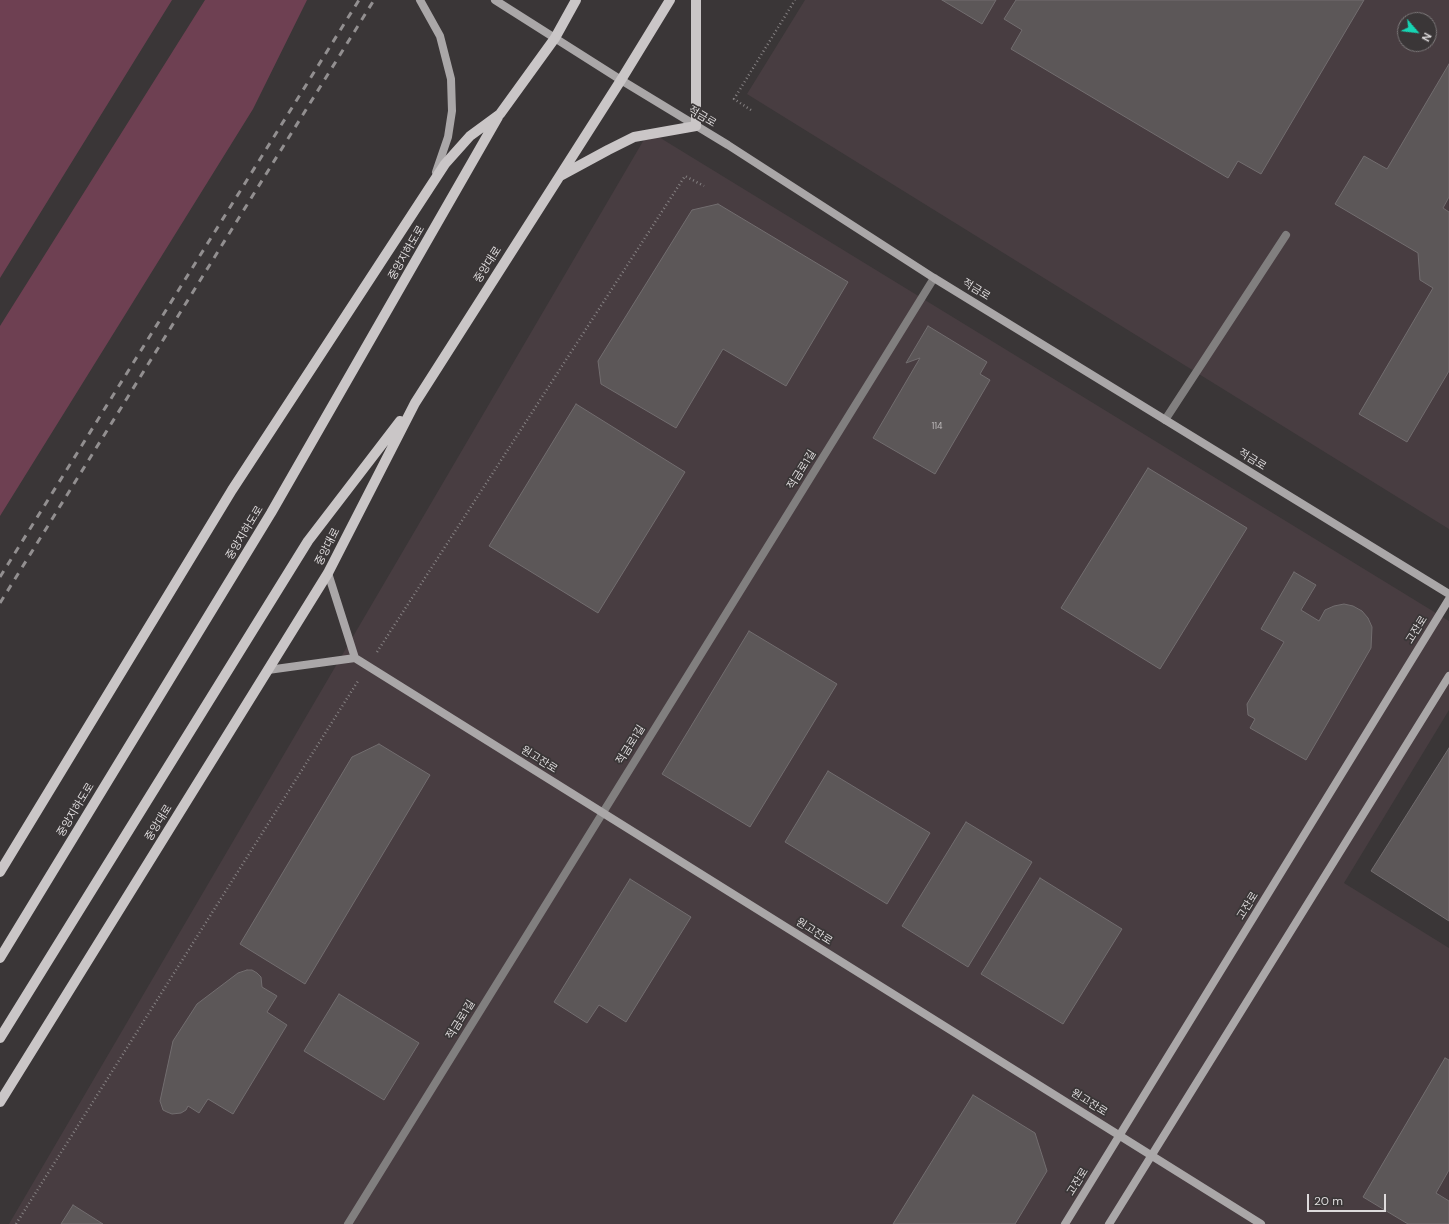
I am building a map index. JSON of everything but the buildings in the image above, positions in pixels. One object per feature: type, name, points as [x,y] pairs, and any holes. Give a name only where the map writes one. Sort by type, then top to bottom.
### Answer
[{"type":"main road","points":[[0,872],[232,490],[434,180],[445,164],[470,136],[500,114],[555,38],[576,0]]},
{"type":"main road","name":"중앙대로","points":[[0,1102],[328,573],[415,402],[621,80],[670,0]]},
{"type":"main road","points":[[559,177],[634,137],[696,126],[696,0]]},
{"type":"main road","name":"중앙지하도로","points":[[0,958],[271,513],[500,114]]},
{"type":"main road","points":[[0,1038],[308,541],[415,402]]},
{"type":"street","points":[[420,0],[440,36],[451,79],[452,110],[448,137],[434,180]]},
{"type":"street","name":"적금로","points":[[495,0],[934,278],[1449,594]]},
{"type":"street","points":[[1165,420],[1286,234]]},
{"type":"street","name":"적금로1길","points":[[348,1224],[934,278]]},
{"type":"street","points":[[268,670],[355,658],[328,573]]},
{"type":"street","name":"고잔로","points":[[1065,1224],[1449,599]]},
{"type":"street","name":"원고잔로","points":[[355,658],[1261,1224]]},
{"type":"street","points":[[1109,1224],[1449,676]]},
{"type":"path","points":[[751,110],[734,99],[795,0]]},
{"type":"path","points":[[16,1224],[368,666],[685,176],[704,186]]},
{"type":"shaded area","points":[[0,0],[172,0],[0,278]]},
{"type":"shaded area","points":[[205,0],[307,0],[253,109],[0,516],[0,326]]},
{"type":"shaded area","points":[[805,0],[1449,0],[1449,529],[747,94]]},
{"type":"shaded area","points":[[649,131],[1449,621],[1449,710],[1344,883],[1449,948],[1449,1224],[9,1224]]},
{"type":"railway","points":[[0,577],[359,0]]},
{"type":"railway","points":[[0,603],[374,0]]}]
